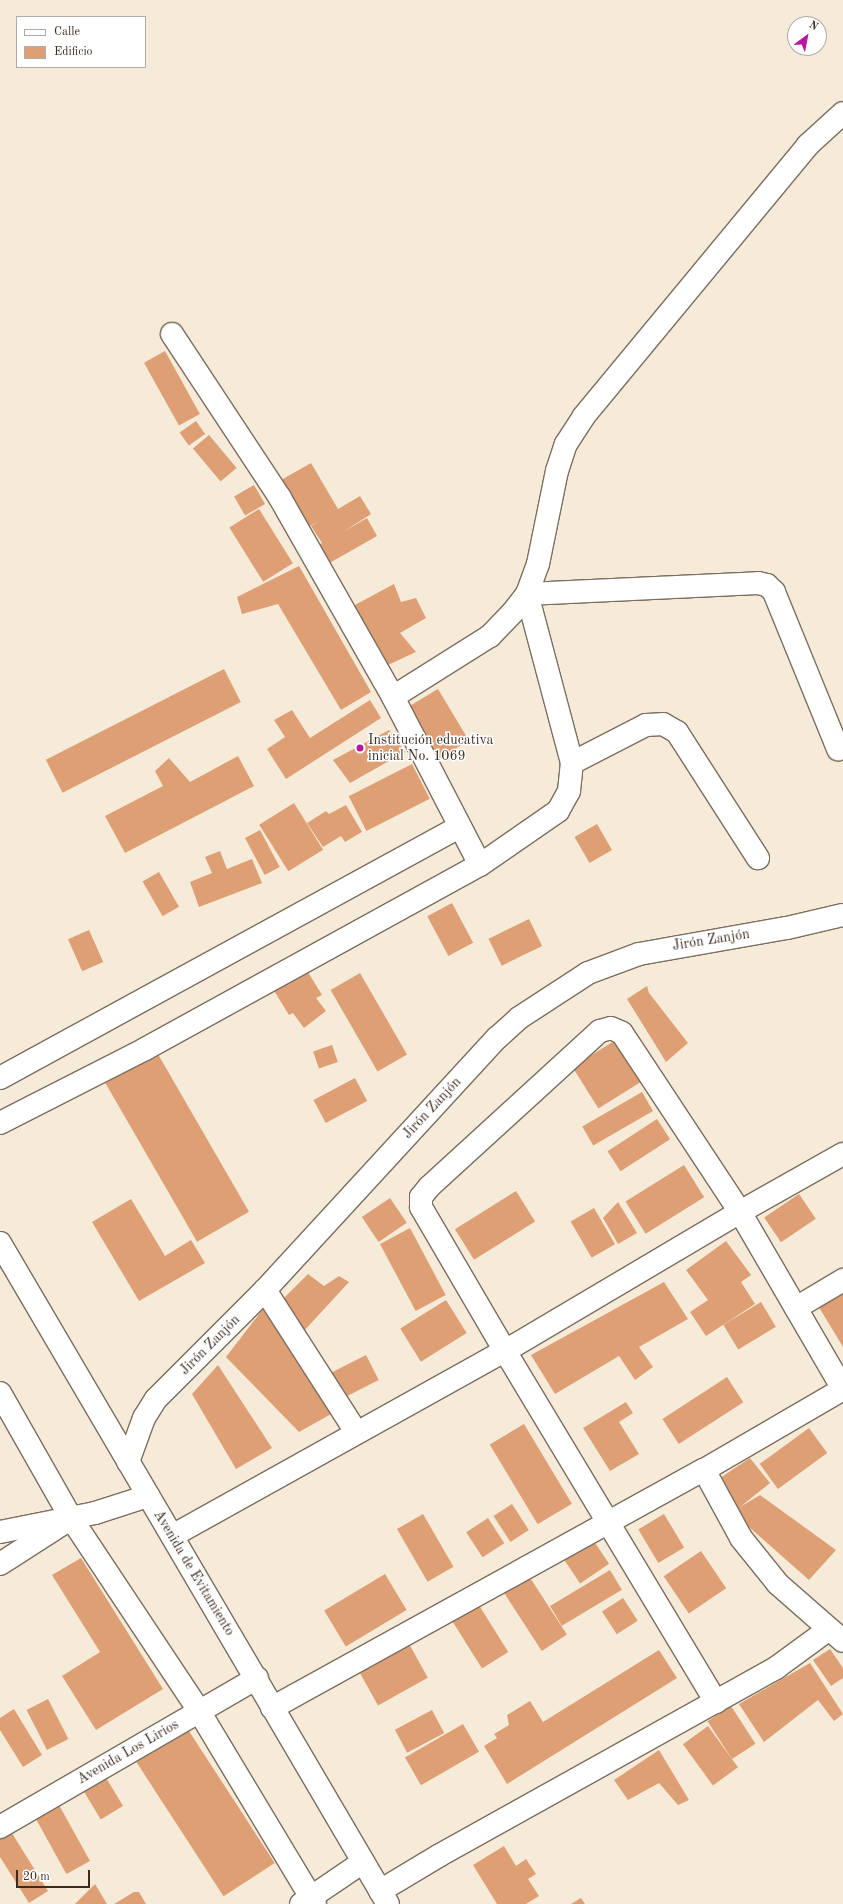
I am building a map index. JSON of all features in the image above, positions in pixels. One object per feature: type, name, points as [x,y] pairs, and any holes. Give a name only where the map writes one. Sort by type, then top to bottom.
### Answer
[{"type":"street","points":[[393,698],[490,636],[527,594],[538,564],[557,471],[566,444],[584,416],[808,145],[843,113]]},
{"type":"street","points":[[172,334],[280,498],[393,698],[480,865]]},
{"type":"street","points":[[527,594],[758,583],[767,585],[774,592],[838,749]]},
{"type":"street","points":[[0,1123],[145,1049],[480,865],[558,810],[569,791],[572,763],[527,594]]},
{"type":"street","points":[[572,763],[646,725],[663,724],[677,732],[758,858]]},
{"type":"street","points":[[0,1078],[459,827]]},
{"type":"street","name":"Jirón Zanjón","points":[[128,1462],[144,1418],[156,1399],[265,1290],[497,1038],[519,1018],[555,993],[588,973],[639,954],[787,928],[843,915]]},
{"type":"street","points":[[272,1708],[609,1521],[704,1470],[843,1389],[740,1212],[622,1033],[611,1028],[600,1031],[429,1188],[421,1198],[421,1207],[505,1351],[609,1521],[716,1702]]},
{"type":"street","points":[[172,1536],[356,1432],[505,1351],[740,1212],[843,1154]]},
{"type":"street","name":"Avenida de Evitamiento","points":[[0,1243],[148,1496],[257,1678],[272,1708],[384,1898]]},
{"type":"street","points":[[796,1308],[843,1280]]},
{"type":"street","points":[[265,1290],[356,1432]]},
{"type":"street","points":[[0,1393],[71,1518],[199,1711],[309,1902],[363,1862]]},
{"type":"street","points":[[384,1898],[440,1855],[835,1635],[778,1584],[741,1538],[704,1470]]},
{"type":"street","points":[[0,1532],[71,1518],[148,1496]]},
{"type":"street","points":[[0,1564],[71,1518]]},
{"type":"street","name":"Avenida Los Lirios","points":[[0,1827],[257,1678]]},
{"type":"building","points":[[165,351],[200,414],[179,426],[144,363]]},
{"type":"building","points":[[196,421],[205,434],[189,446],[180,432]]},
{"type":"building","points":[[209,435],[237,468],[221,481],[193,448]]},
{"type":"building","points":[[311,463],[338,509],[360,496],[371,514],[343,532],[367,518],[377,536],[326,565],[316,547],[322,543],[311,526],[321,520],[308,527],[281,480]]},
{"type":"building","points":[[254,485],[265,504],[245,516],[234,497]]},
{"type":"building","points":[[259,509],[293,563],[263,582],[229,528]]},
{"type":"building","points":[[299,566],[371,692],[341,710],[278,604],[242,614],[237,597]]},
{"type":"building","points":[[394,584],[401,602],[416,598],[426,618],[400,633],[416,652],[388,665],[353,606]]},
{"type":"building","points":[[224,669],[241,702],[63,793],[46,760]]},
{"type":"building","points":[[438,689],[469,740],[439,758],[408,707]]},
{"type":"building","points":[[370,700],[381,718],[286,779],[267,749],[285,737],[274,720],[292,710],[310,738]]},
{"type":"building","points":[[389,730],[405,752],[350,783],[333,760]]},
{"type":"building","points":[[238,756],[254,786],[125,853],[105,816],[163,786],[155,771],[169,758],[190,782]]},
{"type":"building","points":[[412,764],[430,799],[366,831],[349,796]]},
{"type":"building","points":[[294,803],[323,850],[288,871],[259,825]]},
{"type":"building","points":[[346,805],[362,832],[345,842],[341,836],[323,847],[307,823],[326,811],[329,814]]},
{"type":"building","points":[[597,824],[612,850],[589,863],[574,837]]},
{"type":"building","points":[[260,830],[280,867],[265,875],[245,838]]},
{"type":"building","points":[[220,851],[227,869],[252,859],[262,883],[199,907],[190,882],[212,873],[205,857]]},
{"type":"building","points":[[159,872],[179,907],[163,916],[143,881]]},
{"type":"building","points":[[452,903],[473,943],[448,956],[427,916]]},
{"type":"building","points":[[529,919],[542,946],[502,966],[489,939]]},
{"type":"building","points":[[89,930],[103,962],[82,971],[68,939]]},
{"type":"building","points":[[306,969],[322,995],[316,998],[326,1011],[304,1028],[293,1013],[289,1015],[273,989]]},
{"type":"building","points":[[360,973],[407,1054],[378,1071],[331,990]]},
{"type":"building","points":[[647,986],[649,993],[688,1043],[666,1062],[627,999]]},
{"type":"building","points":[[614,1041],[640,1083],[598,1109],[572,1067]]},
{"type":"building","points":[[332,1045],[338,1062],[319,1069],[313,1052]]},
{"type":"building","points":[[155,1049],[249,1212],[197,1242],[103,1079]]},
{"type":"building","points":[[355,1078],[367,1101],[326,1123],[314,1100]]},
{"type":"building","points":[[642,1092],[653,1111],[593,1146],[582,1126]]},
{"type":"building","points":[[657,1119],[670,1139],[621,1171],[608,1151]]},
{"type":"building","points":[[684,1165],[704,1197],[646,1234],[625,1202]]},
{"type":"building","points":[[516,1191],[535,1222],[474,1260],[455,1229]]},
{"type":"building","points":[[799,1194],[816,1219],[781,1242],[764,1217]]},
{"type":"building","points":[[390,1198],[407,1223],[379,1242],[362,1217]]},
{"type":"building","points":[[131,1199],[165,1256],[191,1240],[205,1263],[139,1301],[92,1222]]},
{"type":"building","points":[[618,1202],[637,1233],[618,1244],[603,1218]]},
{"type":"building","points":[[594,1208],[615,1244],[592,1258],[571,1222]]},
{"type":"building","points":[[410,1228],[446,1295],[416,1311],[380,1244]]},
{"type":"building","points":[[726,1241],[751,1275],[741,1282],[755,1304],[706,1336],[690,1312],[708,1300],[686,1270]]},
{"type":"building","points":[[308,1274],[324,1286],[339,1276],[349,1282],[303,1332],[284,1298]]},
{"type":"building","points":[[664,1282],[688,1319],[639,1347],[653,1367],[635,1380],[619,1356],[555,1394],[531,1355]]},
{"type":"building","points":[[843,1289],[843,1347],[817,1304]]},
{"type":"building","points":[[446,1300],[467,1333],[421,1362],[400,1329]]},
{"type":"building","points":[[761,1302],[776,1327],[738,1350],[723,1325]]},
{"type":"building","points":[[263,1309],[333,1413],[299,1432],[226,1357]]},
{"type":"building","points":[[366,1355],[379,1380],[345,1397],[332,1372]]},
{"type":"building","points":[[218,1365],[272,1448],[236,1469],[192,1394]]},
{"type":"building","points":[[727,1377],[743,1402],[679,1444],[662,1419]]},
{"type":"building","points":[[626,1402],[633,1413],[619,1422],[639,1454],[610,1471],[583,1428]]},
{"type":"building","points":[[524,1424],[572,1504],[538,1524],[490,1445]]},
{"type":"building","points":[[809,1428],[827,1453],[778,1489],[760,1464]]},
{"type":"building","points":[[750,1458],[770,1483],[740,1507],[760,1495],[836,1550],[809,1580],[732,1512],[717,1480]]},
{"type":"building","points":[[512,1504],[529,1530],[510,1542],[494,1516]]},
{"type":"building","points":[[423,1514],[454,1567],[428,1582],[397,1529]]},
{"type":"building","points":[[664,1514],[684,1547],[658,1563],[638,1529]]},
{"type":"building","points":[[488,1518],[504,1543],[483,1557],[466,1532]]},
{"type":"building","points":[[589,1534],[609,1564],[580,1583],[560,1554]]},
{"type":"building","points":[[701,1551],[726,1588],[689,1613],[664,1576]]},
{"type":"building","points":[[81,1558],[163,1689],[96,1730],[62,1676],[100,1652],[52,1575]]},
{"type":"building","points":[[525,1570],[567,1635],[542,1651],[500,1586]]},
{"type":"building","points":[[610,1570],[622,1590],[562,1626],[550,1606]]},
{"type":"building","points":[[385,1574],[407,1610],[346,1647],[324,1611]]},
{"type":"building","points":[[623,1598],[638,1621],[617,1634],[602,1612]]},
{"type":"building","points":[[477,1602],[508,1652],[482,1668],[451,1618]]},
{"type":"building","points":[[408,1642],[428,1678],[378,1705],[358,1670]]},
{"type":"building","points":[[830,1649],[843,1668],[843,1678],[831,1686],[813,1660]]},
{"type":"building","points":[[659,1650],[677,1678],[507,1784],[484,1746],[497,1738],[494,1734],[509,1725],[507,1715],[530,1701],[543,1722]]},
{"type":"building","points":[[810,1663],[843,1714],[834,1721],[818,1700],[764,1742],[739,1704]]},
{"type":"building","points":[[48,1699],[68,1739],[47,1750],[27,1710]]},
{"type":"building","points":[[731,1706],[756,1744],[732,1759],[708,1721]]},
{"type":"building","points":[[14,1709],[42,1755],[23,1767],[0,1730],[0,1718]]},
{"type":"building","points":[[432,1710],[444,1733],[407,1753],[395,1730]]},
{"type":"building","points":[[463,1724],[479,1752],[421,1785],[405,1758]]},
{"type":"building","points":[[708,1726],[738,1767],[713,1785],[683,1744]]},
{"type":"building","points":[[187,1728],[275,1863],[224,1896],[136,1761]]},
{"type":"building","points":[[659,1750],[689,1800],[678,1805],[659,1783],[628,1800],[614,1780]]},
{"type":"building","points":[[105,1776],[123,1806],[101,1819],[83,1789]]},
{"type":"building","points":[[59,1805],[90,1861],[66,1874],[35,1818]]},
{"type":"building","points":[[10,1830],[48,1891],[29,1903],[0,1857],[0,1836]]},
{"type":"building","points":[[504,1846],[516,1866],[526,1859],[536,1874],[528,1879],[539,1896],[526,1904],[497,1904],[473,1865]]},
{"type":"building","points":[[95,1884],[107,1904],[75,1904]]},
{"type":"building","points":[[134,1892],[139,1892],[146,1904],[114,1904]]},
{"type":"building","points":[[581,1898],[585,1904],[571,1904]]},
{"type":"place","name":"Institución educativa inicial No. 1069","points":[[360,748]]}]
